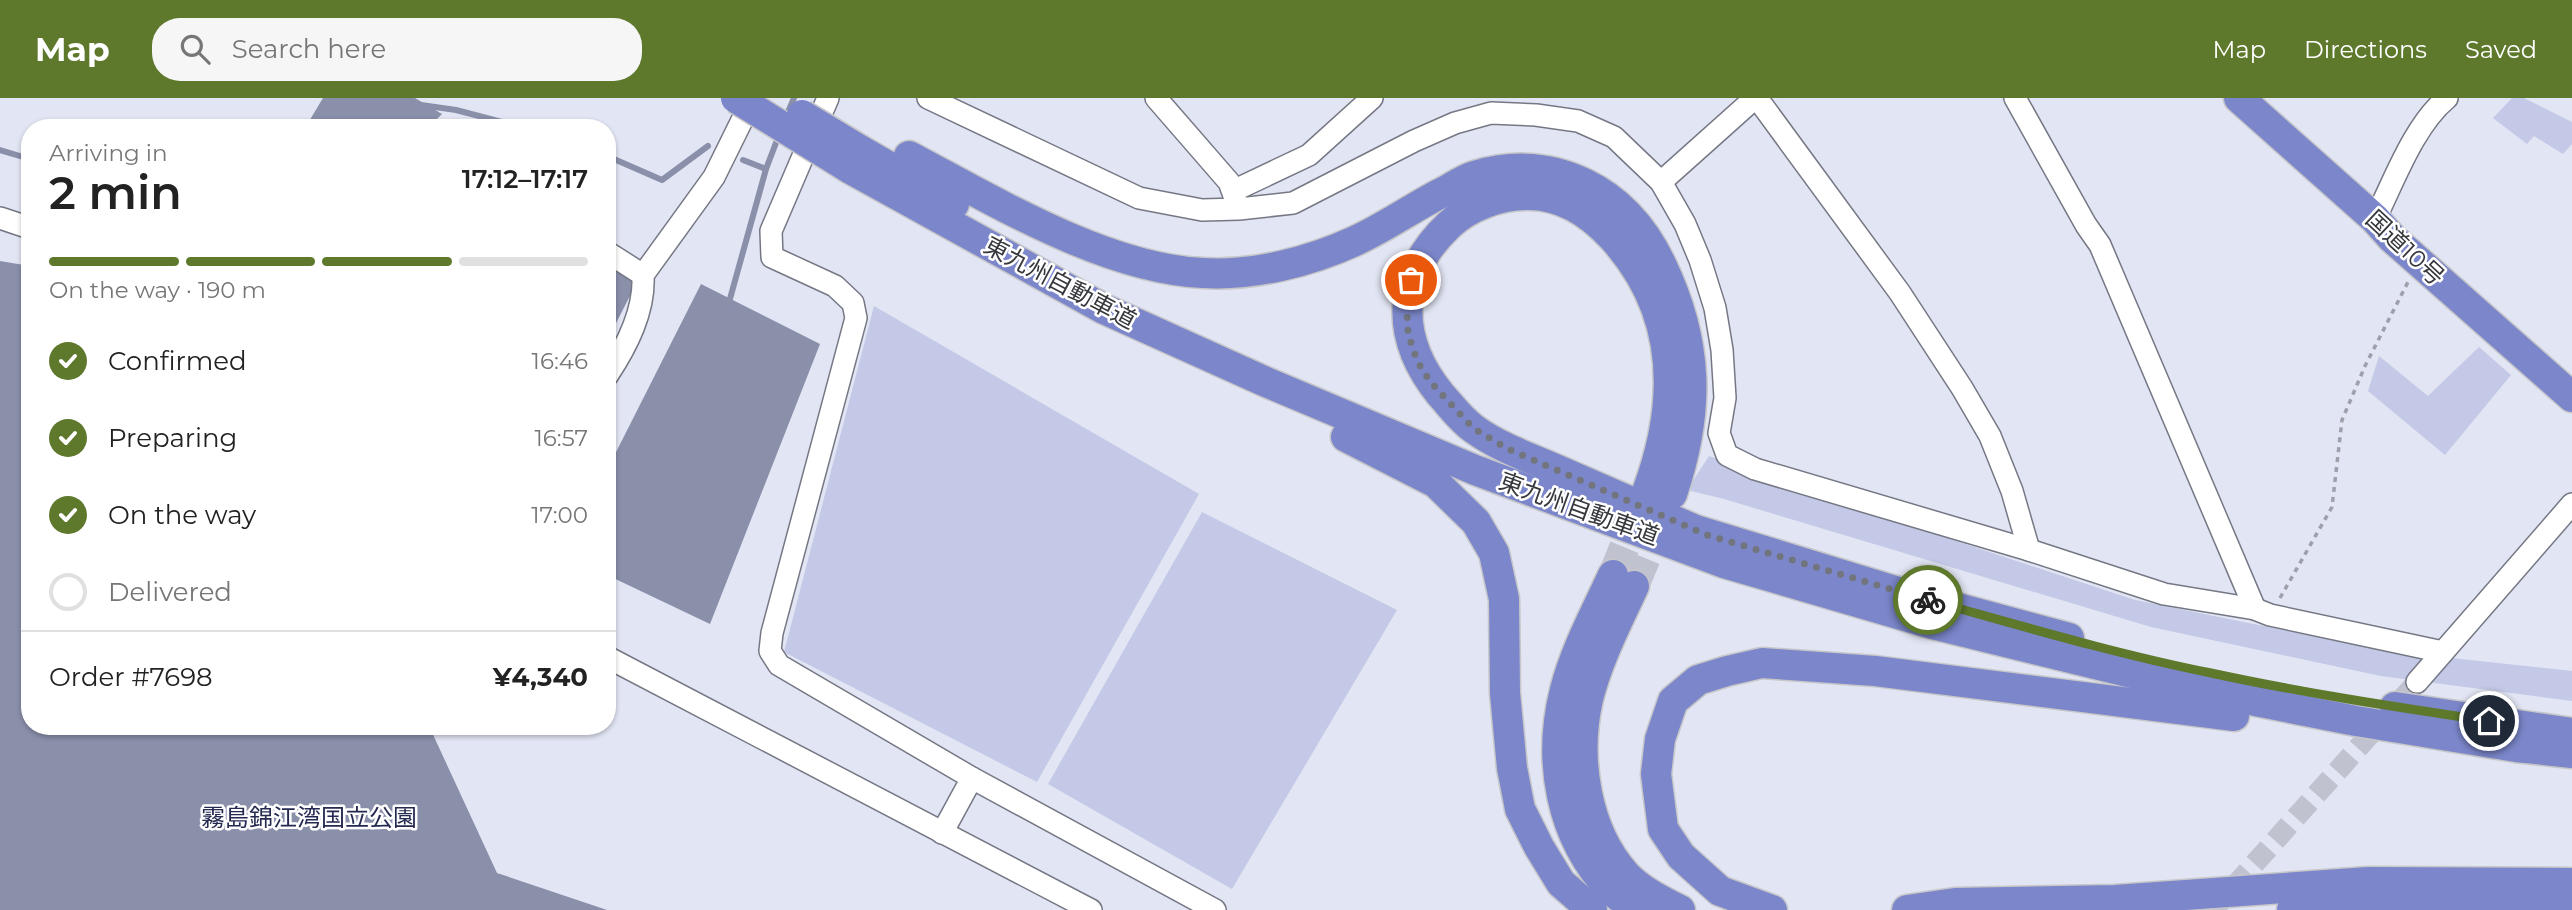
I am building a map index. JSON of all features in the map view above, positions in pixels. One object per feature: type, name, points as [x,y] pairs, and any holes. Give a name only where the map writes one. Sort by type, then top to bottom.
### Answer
[{"type":"highway","name":"東九州自動車道","points":[[736,98],[859,151],[1023,245],[1121,296],[1293,377],[1420,432],[1707,535],[1902,593],[2074,640],[2210,673],[2358,701],[2572,733]]},
{"type":"highway","name":"東九州自動車道","points":[[775,98],[1104,309],[1371,429],[1582,512],[1724,563],[1936,625],[2072,660],[2205,691],[2342,718],[2516,747],[2572,753]]},
{"type":"highway","points":[[802,98],[859,151],[1136,263],[1203,273],[1252,271],[1303,260],[1356,240],[1473,176],[1522,167],[1565,174],[1595,189],[1621,208],[1644,233],[1675,293],[1687,332],[1692,363],[1692,390],[1684,461],[1659,493],[1669,389],[1668,364],[1655,303],[1641,273],[1605,229],[1580,209],[1555,198],[1526,195],[1499,198],[1455,219],[1425,252],[1411,280],[1408,295],[1408,331],[1413,350],[1422,370],[1435,387],[1473,428],[1508,449],[1707,535]]},
{"type":"highway","name":"国道10号","points":[[2239,98],[2572,397]]},
{"type":"highway","points":[[1104,309],[1436,483],[1476,522],[1494,553],[1504,599],[1506,693],[1520,809],[1539,848],[1561,883],[1592,910]]},
{"type":"highway","points":[[1638,910],[1613,891],[1583,852],[1564,813],[1558,775],[1558,737],[1564,690],[1623,580],[1588,698],[1582,732],[1583,770],[1590,804],[1603,839],[1627,876],[1656,898],[1680,910]]},
{"type":"highway","points":[[1772,910],[1720,891],[1681,856],[1663,829],[1656,774],[1660,740],[1673,701],[1698,680],[1762,663],[1875,671],[2160,705],[2351,733],[2516,747]]},
{"type":"highway","points":[[1907,910],[1955,903],[2115,900],[2368,882],[2572,883]]},
{"type":"highway","points":[[2292,910],[2333,907],[2572,907]]},
{"type":"street","points":[[616,363],[639,313],[644,293],[643,275],[714,177],[753,98]]},
{"type":"street","points":[[828,98],[771,231],[772,257],[835,286],[853,303],[856,318],[772,633],[770,651],[779,665],[972,778],[1215,910]]},
{"type":"street","points":[[928,98],[1139,198],[1202,210],[1236,200],[1309,155],[1372,98]]},
{"type":"street","points":[[1156,98],[1229,182],[1236,200]]},
{"type":"street","points":[[1661,181],[1756,98],[1900,293],[1969,400],[1990,436],[2012,491],[2029,550]]},
{"type":"street","points":[[2015,98],[2086,225],[2100,245],[2262,612]]},
{"type":"street","points":[[2375,219],[2434,108],[2447,98]]},
{"type":"street","points":[[1236,200],[1293,203],[1414,141],[1491,113],[1535,114],[1578,121],[1614,137],[1661,181],[1685,223],[1716,307],[1725,398],[1718,433],[1727,455],[1755,468],[2029,550],[2164,594],[2262,612],[2443,653]]},
{"type":"street","points":[[0,218],[21,225]]},
{"type":"street","points":[[616,258],[643,275]]},
{"type":"street","points":[[2417,682],[2572,505]]},
{"type":"street","points":[[616,662],[1091,910]]},
{"type":"street","points":[[942,833],[972,778]]},
{"type":"path","points":[[2262,612],[2332,507],[2342,420],[2365,366],[2419,262]]},
{"type":"shaded area","points":[[323,98],[415,98],[442,114],[437,119],[310,119]]},
{"type":"shaded area","points":[[2512,98],[2524,98],[2572,122],[2572,144],[2563,154],[2534,136],[2527,144],[2493,118]]},
{"type":"shaded area","name":"霧島錦江湾国立公園","points":[[0,261],[21,264],[21,735],[433,735],[497,873],[607,910],[0,910]]},
{"type":"shaded area","points":[[616,267],[638,280],[616,323]]},
{"type":"shaded area","points":[[701,284],[820,344],[710,624],[616,579],[616,452]]},
{"type":"shaded area","points":[[874,306],[1199,494],[1037,782],[784,652]]},
{"type":"shaded area","points":[[2479,347],[2511,375],[2445,455],[2368,391],[2379,356],[2428,396]]},
{"type":"shaded area","points":[[1709,456],[1871,513],[2135,600],[2386,651],[2572,671],[2572,701],[2381,676],[2151,627],[1687,490]]},
{"type":"shaded area","points":[[1202,512],[1397,610],[1232,889],[1048,784]]},
{"type":"waterway","points":[[788,112],[794,98]]},
{"type":"waterway","points":[[421,105],[490,119]]},
{"type":"waterway","points":[[728,306],[766,169],[779,135]]},
{"type":"waterway","points":[[616,160],[662,180],[708,146]]},
{"type":"waterway","points":[[0,150],[21,156]]},
{"type":"waterway","points":[[743,160],[766,169]]},
{"type":"tunnel","points":[[1613,575],[1642,504]]},
{"type":"tunnel","points":[[1634,586],[1664,514]]},
{"type":"tunnel","points":[[2213,910],[2417,682]]},
{"type":"way so far","points":[[1411,280],[1407,314],[1413,350],[1422,370],[1435,387],[1473,428],[1508,449],[1707,535],[1928,600]]},
{"type":"route","points":[[1928,600],[2074,640],[2210,673],[2358,701],[2489,721]]}]
